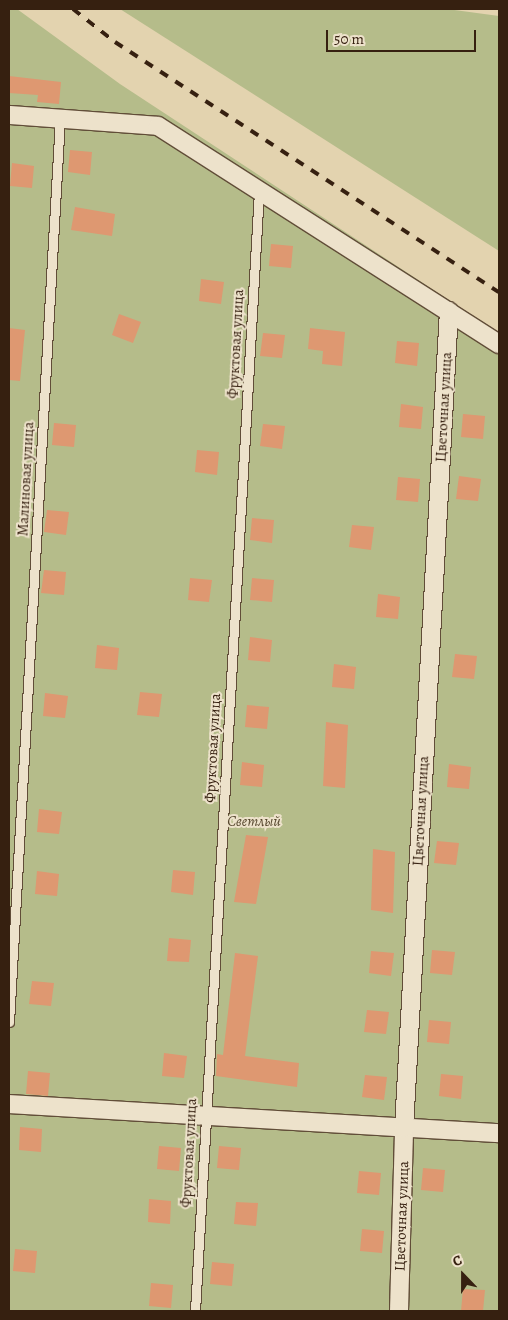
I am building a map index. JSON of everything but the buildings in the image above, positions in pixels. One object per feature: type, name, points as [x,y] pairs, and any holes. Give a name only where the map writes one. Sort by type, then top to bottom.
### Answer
[{"type":"street","points":[[9,115],[60,117],[158,126],[260,187],[499,344]]},
{"type":"street","name":"Цветочная улица","points":[[399,1311],[404,1128],[450,311]]},
{"type":"street","points":[[9,1104],[499,1133]]},
{"type":"lane","name":"Малиновая улица","points":[[9,1022],[60,117]]},
{"type":"lane","name":"Фруктовая улица","points":[[195,1311],[260,187]]},
{"type":"green space","name":"Светлый","points":[[9,9],[17,9],[120,84],[499,333],[499,1311],[9,1311]]},
{"type":"green space","points":[[120,9],[447,9],[499,16],[499,251]]},
{"type":"railway","points":[[73,9],[115,42],[499,292]]}]
